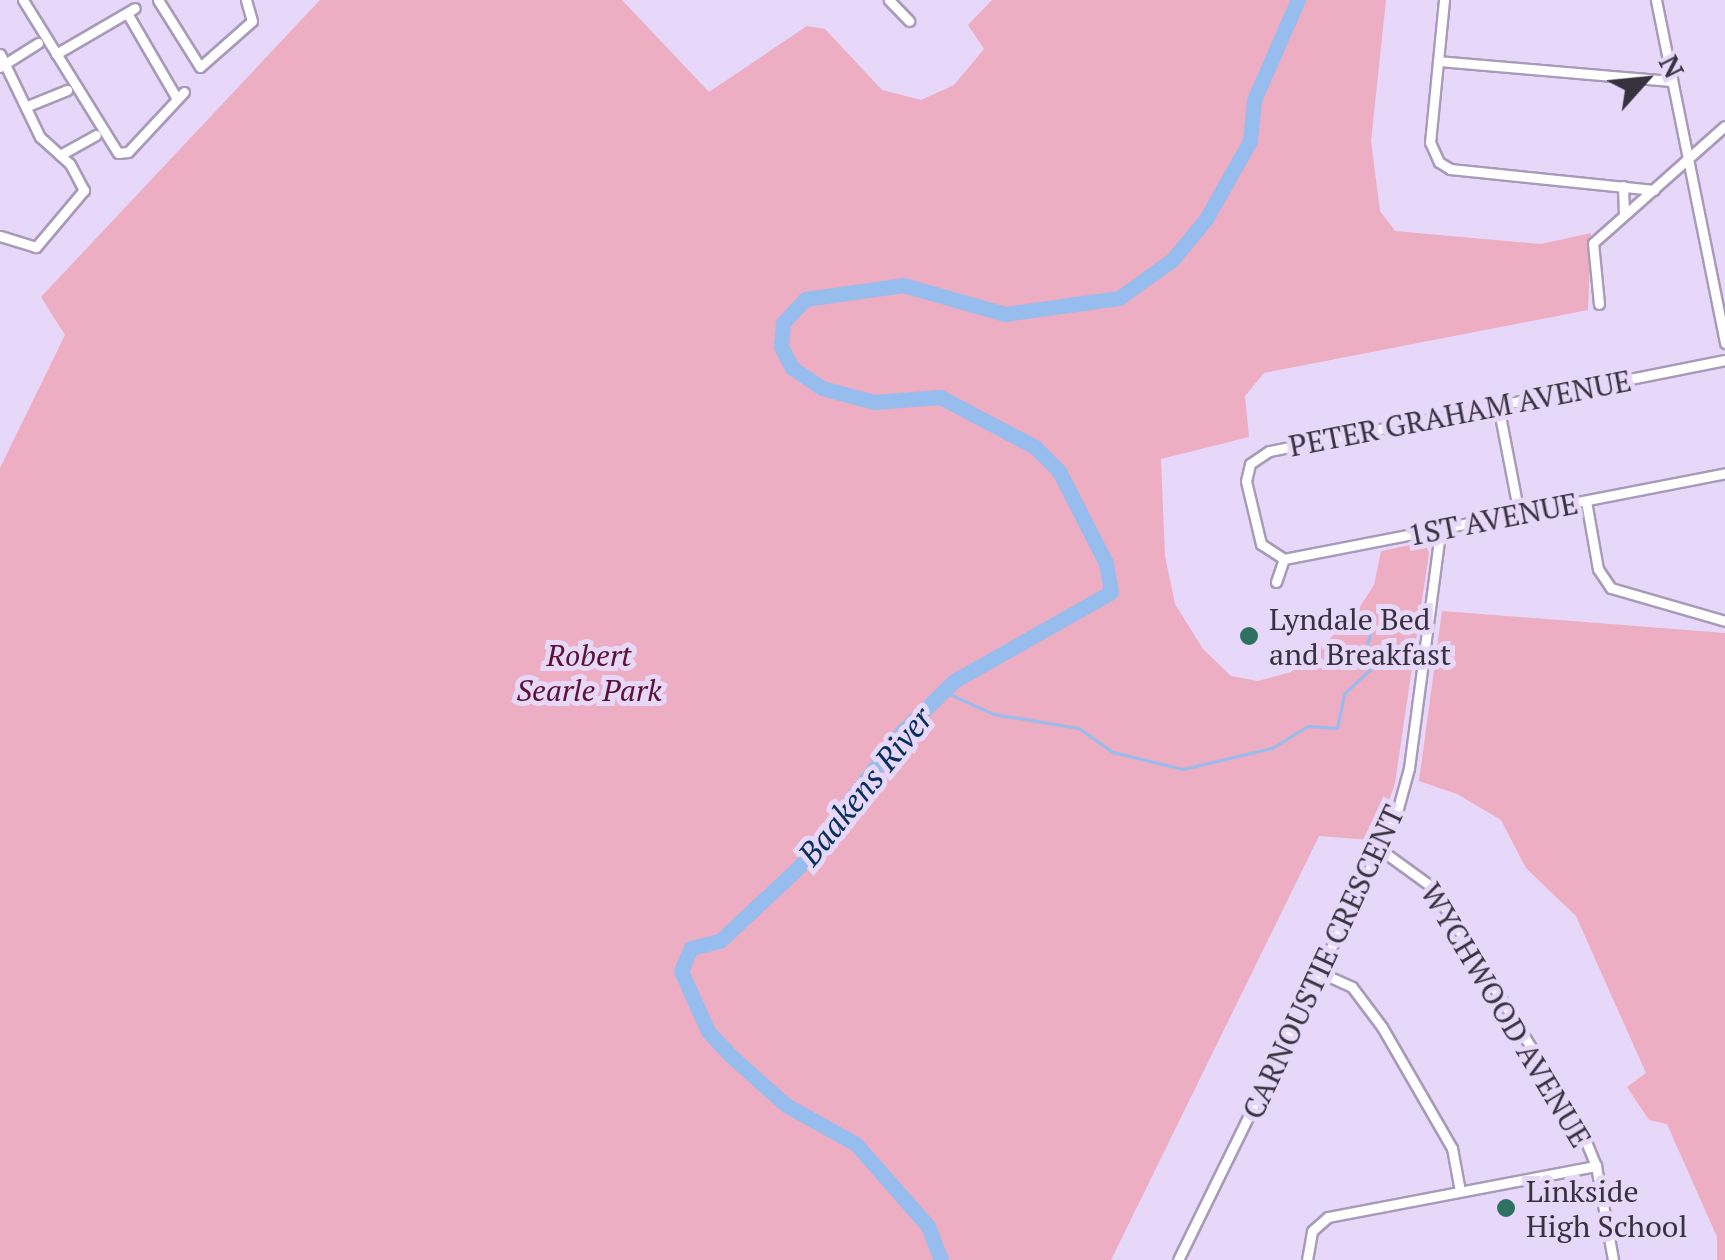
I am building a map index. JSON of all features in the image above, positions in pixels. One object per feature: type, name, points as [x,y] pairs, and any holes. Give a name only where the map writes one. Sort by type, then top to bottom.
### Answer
[{"type":"street","points":[[24,0],[56,54],[118,153],[128,152],[181,96],[131,10],[56,54]]},
{"type":"street","points":[[161,1],[200,67],[252,21],[246,0]]},
{"type":"street","points":[[889,0],[909,21]]},
{"type":"street","points":[[1444,0],[1432,148],[1450,169],[1654,190]]},
{"type":"street","points":[[1656,0],[1725,342]]},
{"type":"street","points":[[0,236],[32,249],[82,197],[82,182],[40,137],[30,106],[2,61],[38,43]]},
{"type":"street","points":[[1438,61],[1672,81]]},
{"type":"street","points":[[30,106],[67,90]]},
{"type":"street","points":[[1600,304],[1592,245],[1725,126]]},
{"type":"street","points":[[60,156],[96,135]]},
{"type":"street","points":[[1623,186],[1624,214]]},
{"type":"street","name":"PETER GRAHAM AVENUE","points":[[1284,559],[1270,554],[1259,539],[1246,481],[1256,457],[1725,360]]},
{"type":"street","points":[[1498,405],[1519,514]]},
{"type":"street","name":"1ST AVENUE","points":[[1284,559],[1725,472]]},
{"type":"street","points":[[1586,501],[1598,569],[1611,588],[1725,621]]},
{"type":"street","name":"CARNOUSTIE CRESCENT","points":[[1178,1260],[1381,850],[1409,768],[1440,530]]},
{"type":"street","points":[[1276,582],[1284,559]]},
{"type":"street","name":"WYCHWOOD AVENUE","points":[[1381,850],[1432,888],[1580,1127],[1596,1166],[1612,1260]]},
{"type":"street","points":[[1321,973],[1352,987],[1382,1027],[1452,1148],[1460,1191]]},
{"type":"street","points":[[1306,1260],[1312,1231],[1328,1217],[1596,1166]]},
{"type":"green space","name":"Robert Searle Park","points":[[320,0],[622,0],[709,92],[807,26],[825,29],[882,90],[921,100],[954,85],[984,49],[968,25],[992,0],[1386,0],[1371,141],[1380,211],[1395,231],[1541,244],[1591,233],[1588,310],[1264,373],[1245,396],[1249,437],[1161,459],[1165,556],[1175,604],[1203,649],[1231,676],[1258,681],[1291,672],[1352,619],[1374,585],[1381,551],[1425,542],[1429,553],[1395,783],[1383,819],[1371,840],[1319,836],[1111,1260],[0,1260],[0,468],[65,335],[41,297]]},
{"type":"green space","points":[[1442,611],[1725,633],[1725,1260],[1717,1260],[1717,1237],[1667,1124],[1649,1120],[1627,1087],[1646,1073],[1576,916],[1526,868],[1501,820],[1457,794],[1419,781]]},
{"type":"waterway","name":"Baakens River","points":[[941,1260],[928,1226],[856,1144],[786,1105],[708,1031],[681,971],[691,948],[720,941],[800,866],[902,732],[954,681],[1111,592],[1106,563],[1059,471],[1035,447],[940,397],[874,402],[822,388],[792,368],[781,346],[783,323],[805,299],[903,285],[1005,314],[1119,298],[1172,260],[1206,219],[1250,141],[1254,100],[1298,0]]},
{"type":"waterway","points":[[945,692],[994,714],[1079,728],[1113,752],[1183,769],[1272,748],[1308,726],[1337,728],[1344,694],[1372,668],[1364,653],[1371,633]]},
{"type":"place","name":"Lyndale Bed and Breakfast","points":[[1249,636]]},
{"type":"place","name":"Linkside High School","points":[[1506,1208]]}]
